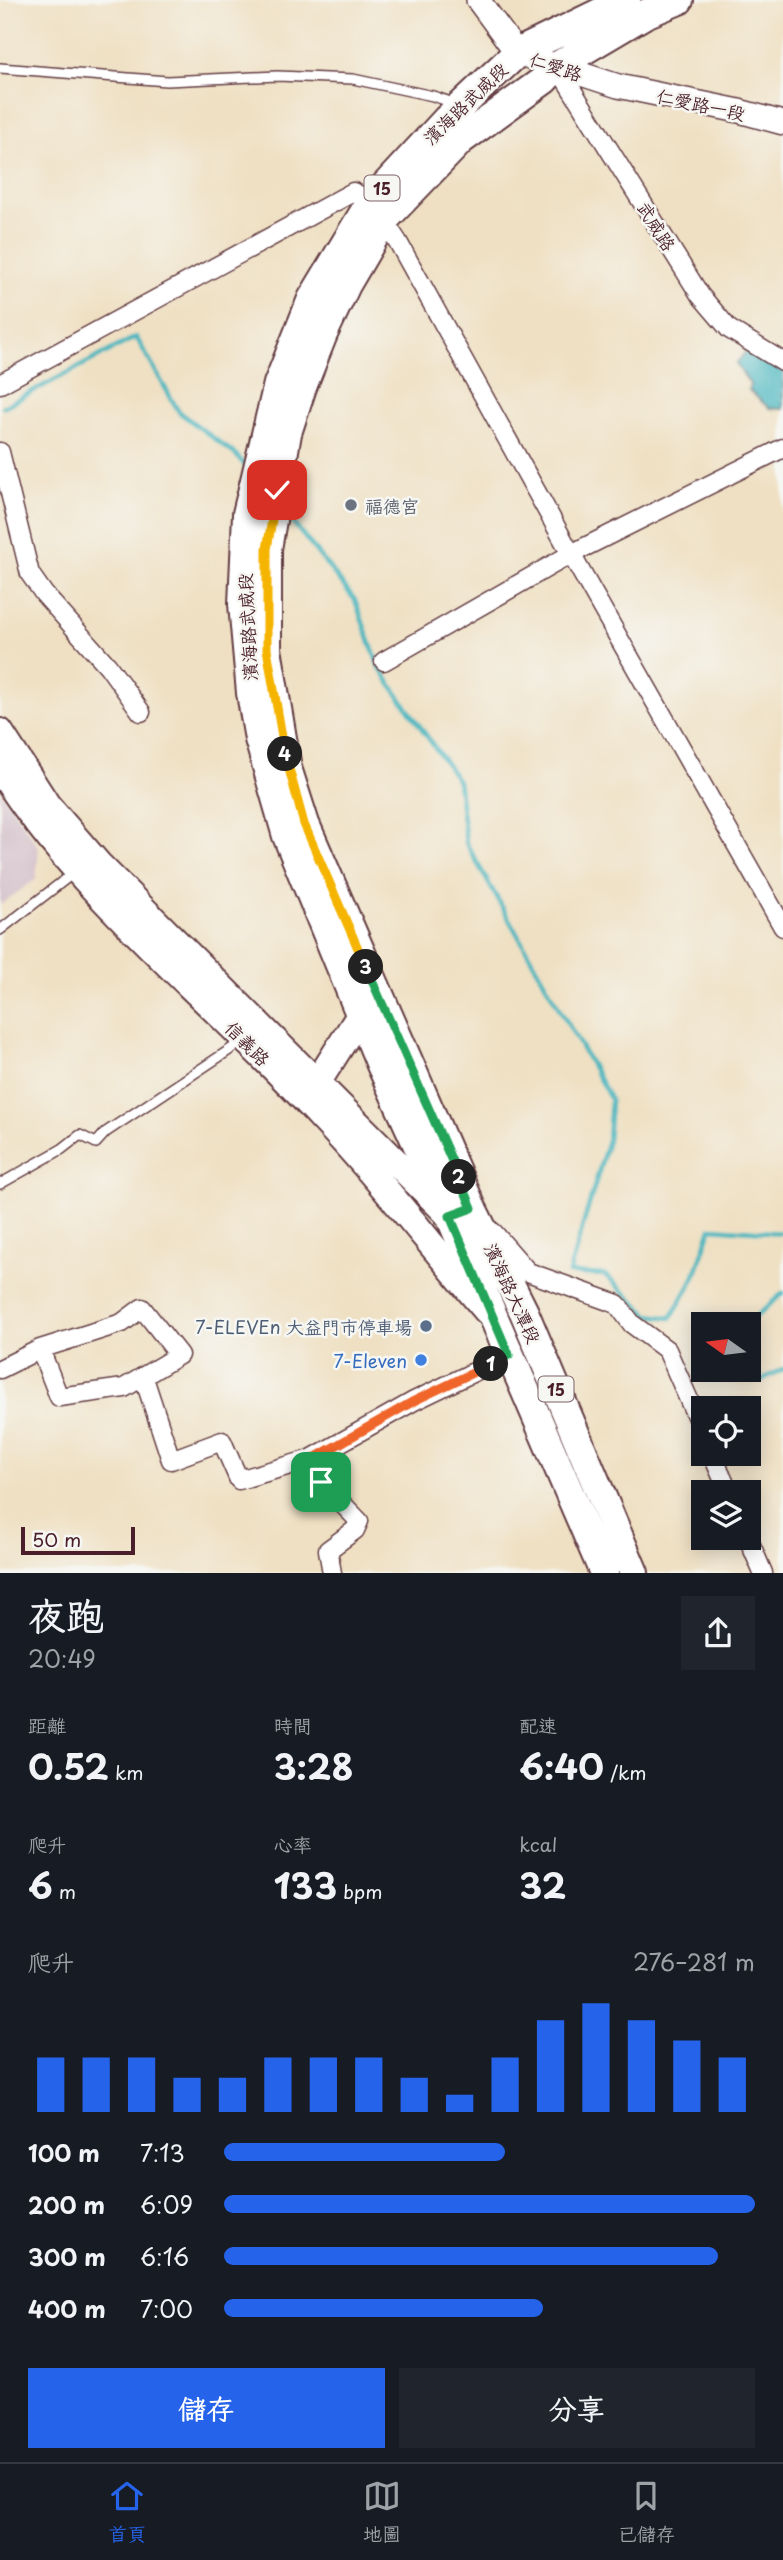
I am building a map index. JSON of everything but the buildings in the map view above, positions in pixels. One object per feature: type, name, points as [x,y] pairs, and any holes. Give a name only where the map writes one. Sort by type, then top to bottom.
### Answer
[{"type":"main road","name":"濱海路武威段","points":[[493,1319],[461,1212],[304,824],[287,768],[267,649],[267,549],[287,433],[302,387],[399,168],[517,52],[626,0]]},
{"type":"main road","name":"濱海路武威段","points":[[461,1212],[360,1015],[287,836],[259,739],[251,694],[243,604],[247,514],[278,384],[293,343],[313,299],[378,211],[461,141],[544,80],[557,66],[645,14],[679,0]]},
{"type":"main road","name":"信義路","points":[[0,732],[85,863],[137,935],[326,1121],[493,1319]]},
{"type":"main road","name":"信義路","points":[[0,769],[38,822],[85,863],[317,1083],[461,1212]]},
{"type":"main road","points":[[317,1083],[360,1015]]},
{"type":"main road","points":[[422,1234],[461,1212]]},
{"type":"main road","name":"濱海路大潭段","points":[[461,1212],[524,1312],[634,1573]]},
{"type":"main road","name":"濱海路大潭段","points":[[493,1319],[604,1573]]},
{"type":"street","name":"仁愛路","points":[[478,0],[517,52],[618,86]]},
{"type":"street","name":"武威路","points":[[557,66],[700,295],[729,329],[783,362]]},
{"type":"street","name":"仁愛路一段","points":[[618,86],[783,123]]},
{"type":"street","points":[[0,384],[354,192],[378,211],[783,927]]},
{"type":"street","points":[[384,661],[571,554],[783,448]]},
{"type":"street","points":[[0,452],[30,574],[44,594],[101,657],[141,712]]},
{"type":"street","points":[[461,1212],[528,1272],[617,1304],[632,1324],[667,1349],[691,1404]]},
{"type":"street","points":[[0,1369],[40,1349],[121,1323],[142,1308],[179,1355],[124,1388],[59,1398],[40,1349]]},
{"type":"street","points":[[144,1378],[170,1460],[222,1441],[239,1480],[311,1460],[414,1401],[509,1355]]},
{"type":"street","points":[[311,1460],[321,1482],[359,1521],[355,1530],[328,1550],[332,1573]]},
{"type":"street","points":[[753,1550],[763,1573]]},
{"type":"lane","points":[[0,68],[167,81],[277,76],[353,79],[433,96],[461,106]]},
{"type":"lane","points":[[0,930],[85,863]]},
{"type":"lane","points":[[0,1184],[62,1149],[80,1135],[96,1143],[106,1132],[245,1040]]},
{"type":"shaded area","points":[[0,790],[39,848],[36,879],[0,905]]},
{"type":"water","points":[[748,349],[783,370],[783,409],[769,408],[749,390],[750,384],[736,364]]},
{"type":"waterway","points":[[3,407],[136,337],[179,412],[236,455],[248,469]]},
{"type":"waterway","points":[[286,514],[355,600],[379,667],[458,781],[466,843],[611,1100],[608,1140],[569,1273],[605,1275],[649,1315],[671,1318],[694,1278],[711,1228],[783,1233]]},
{"type":"waterway","points":[[761,1312],[783,1293]]},
{"type":"waterway","points":[[761,1380],[783,1369]]},
{"type":"place","name":"福德宮","points":[[351,505]]},
{"type":"place","name":"7-ELEVEn 大益門市停車場","points":[[426,1326]]},
{"type":"place","name":"7-Eleven","points":[[421,1360]]},
{"type":"route","points":[[277,490],[267,549],[267,649],[287,768],[304,824],[328,882],[472,1208],[450,1216],[509,1355],[414,1401],[311,1460],[321,1482]]}]
